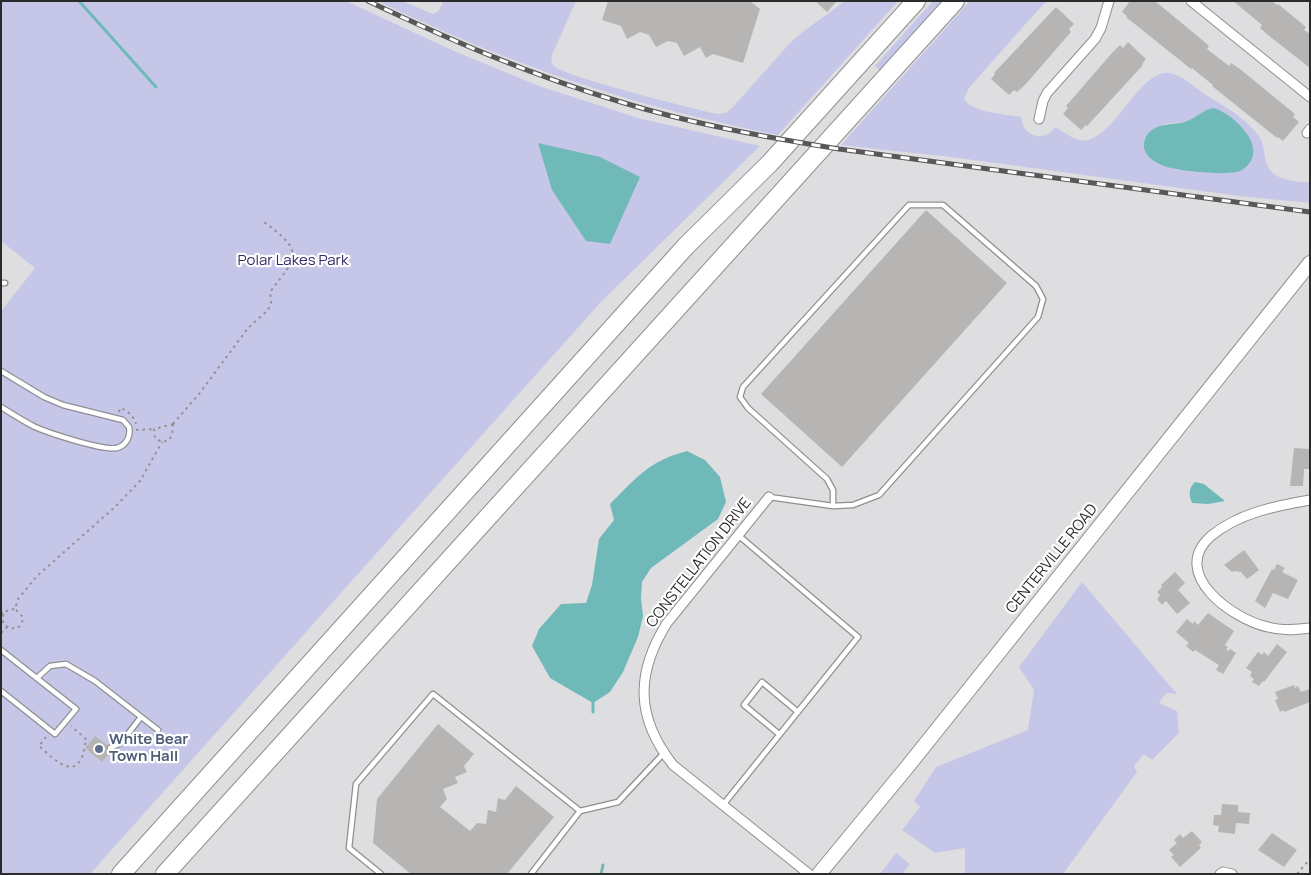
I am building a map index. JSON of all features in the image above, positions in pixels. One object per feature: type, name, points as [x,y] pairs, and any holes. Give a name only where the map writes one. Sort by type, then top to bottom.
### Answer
[{"type":"highway","points":[[120,874],[673,261],[770,163],[916,1]]},
{"type":"highway","points":[[165,874],[955,1]]},
{"type":"main road","name":"CENTERVILLE ROAD","points":[[819,874],[908,766],[1310,263]]},
{"type":"street","points":[[1039,119],[1047,93],[1097,36],[1109,1]]},
{"type":"street","points":[[1191,1],[1310,97]]},
{"type":"street","name":"CONSTELLATION DRIVE","points":[[768,497],[667,624],[656,641],[650,656],[644,685],[645,706],[654,737],[664,753],[684,775],[809,874]]},
{"type":"street","points":[[1310,500],[1256,512],[1237,520],[1210,537],[1202,547],[1197,559],[1197,570],[1201,582],[1208,591],[1233,612],[1250,621],[1268,627],[1288,630],[1310,628]]},
{"type":"street","points":[[1220,874],[1223,872],[1232,874]]},
{"type":"lane","points":[[768,497],[833,506],[853,505],[879,495],[1038,317],[1043,299],[1036,286],[943,205],[909,205],[743,387],[740,397],[748,408],[827,479],[833,490],[833,506]]},
{"type":"lane","points":[[1,371],[44,397],[63,405],[123,420],[130,431],[129,438],[123,445],[116,448],[71,439],[33,426],[1,407]]},
{"type":"lane","points":[[723,805],[858,637],[738,535]]},
{"type":"lane","points":[[1,650],[76,709],[55,734],[1,691]]},
{"type":"lane","points":[[37,678],[50,666],[66,664],[95,681],[158,730]]},
{"type":"lane","points":[[780,734],[744,705],[762,682],[798,712]]},
{"type":"lane","points":[[381,874],[349,848],[356,784],[433,694],[580,811]]},
{"type":"lane","points":[[110,748],[121,743],[141,717]]},
{"type":"lane","points":[[531,874],[580,811],[618,802],[664,753]]},
{"type":"path","points":[[15,610],[18,599],[36,577],[116,506],[140,481],[162,442],[171,438],[173,424],[199,394],[248,328],[268,310],[271,303],[270,292],[291,266],[293,256],[289,243],[284,236],[264,222]]},
{"type":"path","points":[[130,431],[154,429],[173,424]]},
{"type":"path","points":[[154,429],[155,438],[162,442]]},
{"type":"path","points":[[8,610],[20,612],[23,618],[22,623],[18,628],[12,629],[7,627],[3,623],[2,613],[8,610]]},
{"type":"path","points":[[1,633],[7,627]]},
{"type":"path","points":[[51,731],[39,746],[65,766],[75,767],[81,761],[87,740],[65,722]]},
{"type":"path","points":[[1297,874],[1310,859]]},
{"type":"green space","name":"Polar Lakes Park","points":[[1,1],[346,1],[454,51],[539,86],[638,118],[760,146],[600,303],[90,874],[1,874],[1,311],[35,268],[1,241]]},
{"type":"green space","points":[[378,1],[402,1],[433,14],[439,11],[443,1],[576,1],[552,55],[554,66],[604,85],[718,114],[725,113],[731,109],[790,43],[845,1],[898,1],[778,135],[671,111],[543,71],[459,38]]},
{"type":"green space","points":[[933,1],[944,1],[881,72],[875,66]]},
{"type":"green space","points":[[970,1],[1047,1],[969,88],[964,99],[968,104],[998,114],[1021,117],[1026,129],[1035,136],[1045,135],[1055,127],[1079,140],[1092,139],[1104,131],[1138,91],[1150,80],[1162,73],[1174,74],[1234,112],[1255,131],[1260,138],[1266,161],[1273,173],[1286,179],[1310,182],[1310,203],[1239,196],[951,157],[841,145]],"holes":[[[1210,109],[1215,109],[1230,116],[1246,131],[1233,173],[1182,170],[1156,162],[1148,155],[1144,146],[1153,129],[1165,124],[1187,121]]]},
{"type":"green space","points":[[1082,582],[1177,694],[1166,693],[1159,703],[1177,711],[1179,733],[1152,760],[1144,754],[1134,766],[1137,772],[1063,874],[965,874],[965,848],[935,853],[902,830],[920,807],[914,801],[936,767],[1028,730],[1034,690],[1019,667]]},
{"type":"green space","points":[[896,853],[910,864],[902,874],[880,874]]},
{"type":"shaded area","points":[[1214,108],[1232,118],[1248,134],[1253,153],[1250,162],[1242,170],[1227,173],[1194,172],[1167,167],[1149,157],[1144,148],[1144,143],[1150,131],[1160,126],[1187,121]]},
{"type":"shaded area","points":[[538,143],[600,157],[640,177],[610,244],[586,241],[552,190]]},
{"type":"shaded area","points":[[687,451],[705,460],[720,477],[726,502],[718,519],[651,568],[642,582],[643,616],[638,637],[623,672],[610,692],[593,703],[550,678],[532,646],[539,629],[561,604],[586,603],[592,585],[599,539],[614,520],[610,504],[644,471],[663,460]]},
{"type":"shaded area","points":[[1195,482],[1204,484],[1225,501],[1208,504],[1192,503],[1190,492]]},
{"type":"building","points":[[608,1],[750,1],[760,9],[743,63],[713,54],[706,58],[700,47],[684,56],[677,43],[668,41],[656,47],[649,35],[640,32],[627,39],[621,26],[602,20]]},
{"type":"building","points":[[815,1],[837,1],[827,12]]},
{"type":"building","points":[[1130,1],[1155,1],[1209,46],[1207,49],[1229,66],[1231,63],[1240,69],[1295,114],[1293,117],[1299,122],[1283,141],[1277,138],[1126,17],[1122,12]]},
{"type":"building","points":[[1233,1],[1272,1],[1306,27],[1304,30],[1310,34],[1310,68],[1268,35],[1260,28],[1262,25]]},
{"type":"building","points":[[1056,7],[1074,24],[1069,29],[1071,32],[1025,85],[1017,92],[1014,90],[1009,95],[991,79],[994,73]]},
{"type":"building","points":[[1128,42],[1146,59],[1143,65],[1087,126],[1081,130],[1063,114],[1068,108],[1066,106],[1112,53],[1120,45],[1123,48]]},
{"type":"building","points":[[926,210],[1007,283],[842,467],[761,394]]},
{"type":"building","points":[[1294,448],[1310,449],[1309,469],[1304,469],[1303,486],[1290,486]]},
{"type":"building","points":[[1244,550],[1259,570],[1247,579],[1241,572],[1232,572],[1224,565]]},
{"type":"building","points":[[1277,564],[1285,568],[1282,572],[1298,580],[1288,599],[1273,593],[1265,608],[1255,601],[1272,569],[1274,570]]},
{"type":"building","points":[[1175,572],[1185,583],[1178,590],[1190,603],[1177,614],[1166,601],[1162,605],[1157,599],[1160,595],[1157,592],[1162,587],[1161,585]]},
{"type":"building","points":[[1208,613],[1234,631],[1225,645],[1228,647],[1226,650],[1230,649],[1236,653],[1223,674],[1216,670],[1219,665],[1195,650],[1193,652],[1186,646],[1189,643],[1176,632],[1187,619],[1193,624],[1194,621],[1198,625]]},
{"type":"building","points":[[1277,644],[1287,652],[1259,686],[1252,682],[1254,679],[1250,676],[1252,672],[1246,668],[1258,652],[1262,655],[1264,652],[1268,656]]},
{"type":"building","points":[[1294,685],[1295,688],[1298,686],[1301,692],[1310,689],[1310,702],[1280,712],[1275,700],[1278,699],[1275,692]]},
{"type":"building","points":[[438,724],[474,754],[464,766],[467,772],[455,777],[458,783],[443,789],[447,799],[440,807],[470,831],[477,823],[486,824],[488,810],[496,812],[498,798],[505,800],[516,786],[554,817],[507,874],[411,874],[373,843],[377,799]]},
{"type":"building","name":"White Bear Town Hall","points":[[95,736],[107,745],[107,751],[111,752],[102,762],[85,748]]},
{"type":"building","points":[[1222,804],[1238,805],[1238,812],[1250,813],[1249,824],[1236,823],[1235,834],[1218,832],[1219,826],[1213,825],[1214,815],[1221,815]]},
{"type":"building","points":[[1192,831],[1202,842],[1199,845],[1201,848],[1180,867],[1171,857],[1174,855],[1169,850],[1177,843],[1174,840],[1180,834],[1183,838]]},
{"type":"building","points":[[1272,833],[1297,850],[1284,867],[1258,850]]},
{"type":"waterway","points":[[79,1],[156,87]]},
{"type":"waterway","points":[[593,701],[593,712]]},
{"type":"waterway","points":[[601,874],[603,865]]},
{"type":"railway","points":[[368,1],[430,30],[556,81],[648,110],[702,123],[756,135],[839,149],[1310,212]]},
{"type":"place","name":"White Bear Town Hall","points":[[99,749]]}]
